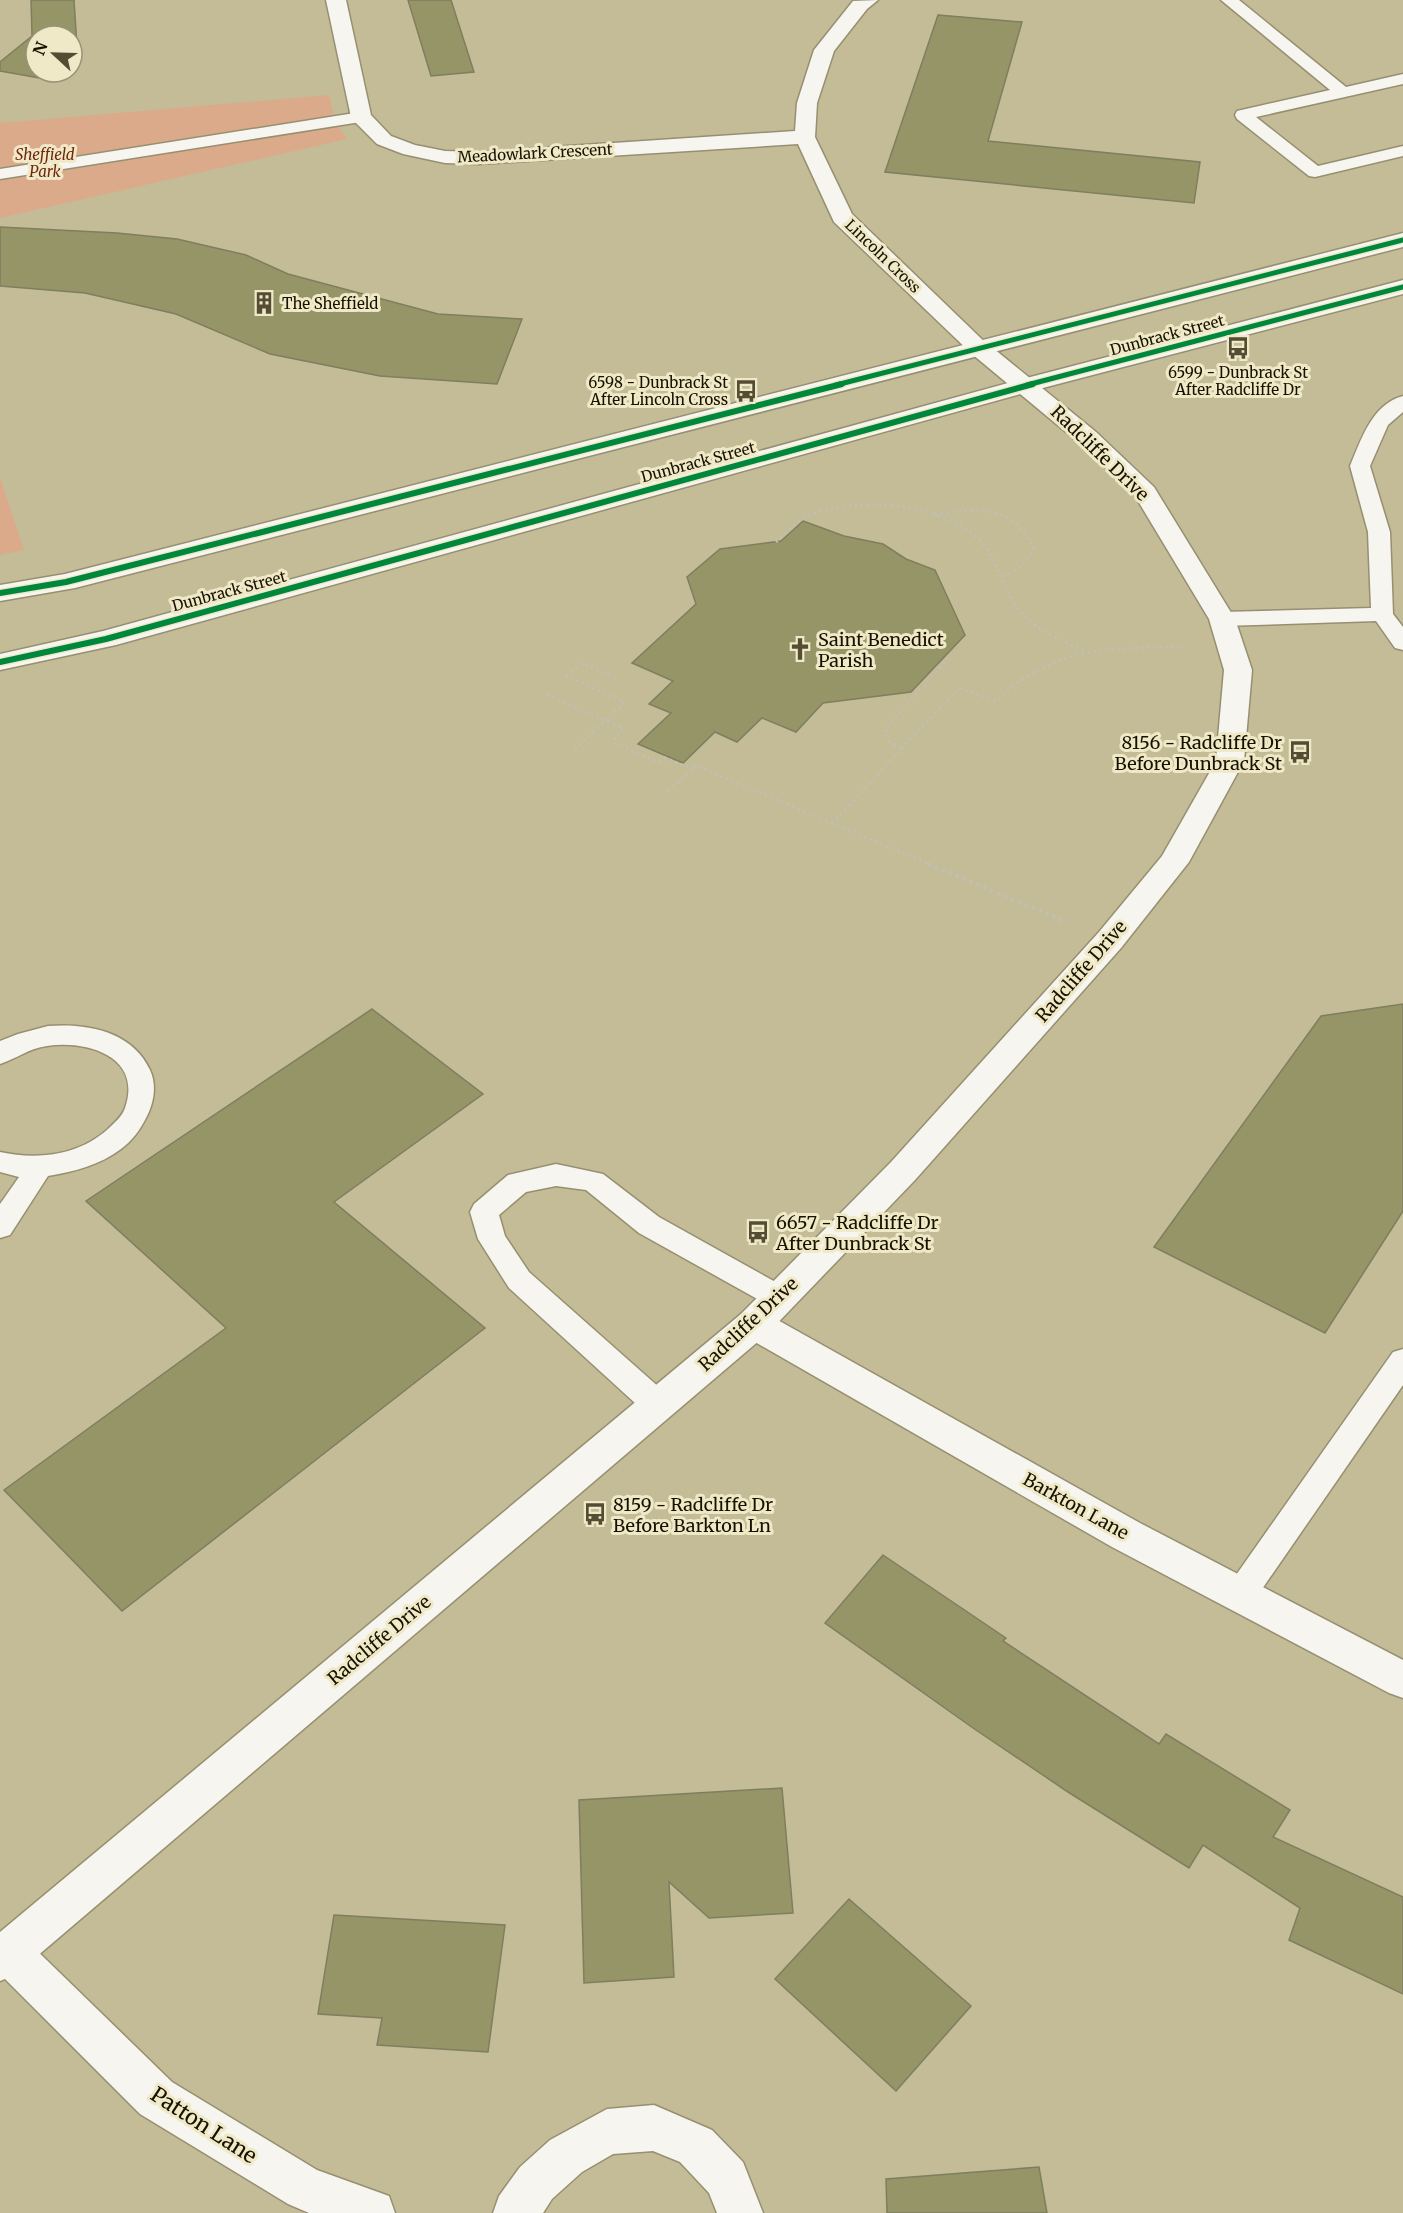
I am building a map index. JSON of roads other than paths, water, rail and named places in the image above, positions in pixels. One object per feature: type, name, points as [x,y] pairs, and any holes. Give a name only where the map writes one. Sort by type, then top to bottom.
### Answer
[{"type":"street","points":[[336,0],[361,117]]},
{"type":"street","name":"Lincoln Cross","points":[[868,0],[860,5],[824,50],[807,103],[805,137],[842,217],[980,349],[1027,385]]},
{"type":"street","name":"Meadowlark Crescent","points":[[361,117],[384,140],[410,150],[445,157],[479,158],[805,137]]},
{"type":"street","name":"Dunbrack Street","points":[[0,593],[66,582],[1403,240]]},
{"type":"street","name":"Dunbrack Street","points":[[0,662],[106,639],[1027,385],[1403,288]]},
{"type":"street","name":"Radcliffe Drive","points":[[3,1951],[658,1405],[766,1310],[903,1171],[1110,940],[1174,862],[1230,761],[1239,670],[1227,632],[1145,492],[1027,385]]},
{"type":"street","name":"Barkton Lane","points":[[766,1310],[1126,1536],[1403,1680]]},
{"type":"street","name":"Patton Lane","points":[[3,1951],[156,2097],[304,2188],[372,2213]]},
{"type":"street","points":[[516,2213],[536,2183],[566,2156],[607,2132],[654,2128],[696,2146],[728,2178],[740,2213]]},
{"type":"lane","points":[[1229,0],[1343,93]]},
{"type":"lane","points":[[1403,79],[1243,115],[1315,172],[1403,152]]},
{"type":"lane","points":[[0,174],[361,117]]},
{"type":"lane","points":[[1403,402],[1378,422],[1360,466],[1378,532],[1382,614],[1403,643]]},
{"type":"lane","points":[[1227,632],[1382,614]]},
{"type":"lane","points":[[0,1054],[33,1038],[62,1034],[88,1036],[111,1044],[129,1058],[140,1075],[141,1095],[134,1116],[118,1136],[95,1152],[68,1163],[39,1168],[11,1166],[0,1162]]},
{"type":"lane","points":[[0,1227],[39,1168]]},
{"type":"lane","points":[[658,1405],[519,1280],[492,1239],[484,1212],[518,1183],[555,1175],[593,1181],[766,1310]]},
{"type":"lane","points":[[1240,1595],[1403,1361]]},
{"type":"place","name":"The Sheffield","points":[[264,303]]},
{"type":"place","name":"6599 - Dunbrack St After Radcliffe Dr","points":[[1238,348]]},
{"type":"place","name":"6598 - Dunbrack St After Lincoln Cross","points":[[746,391]]},
{"type":"place","name":"Saint Benedict Parish","points":[[800,649]]},
{"type":"place","name":"8156 - Radcliffe Dr Before Dunbrack St","points":[[1300,752]]},
{"type":"place","name":"6657 - Radcliffe Dr After Dunbrack St","points":[[758,1232]]},
{"type":"place","name":"8159 - Radcliffe Dr Before Barkton Ln","points":[[595,1514]]},
{"type":"park label","name":"Sheffield Park","points":[[45,162]]}]
